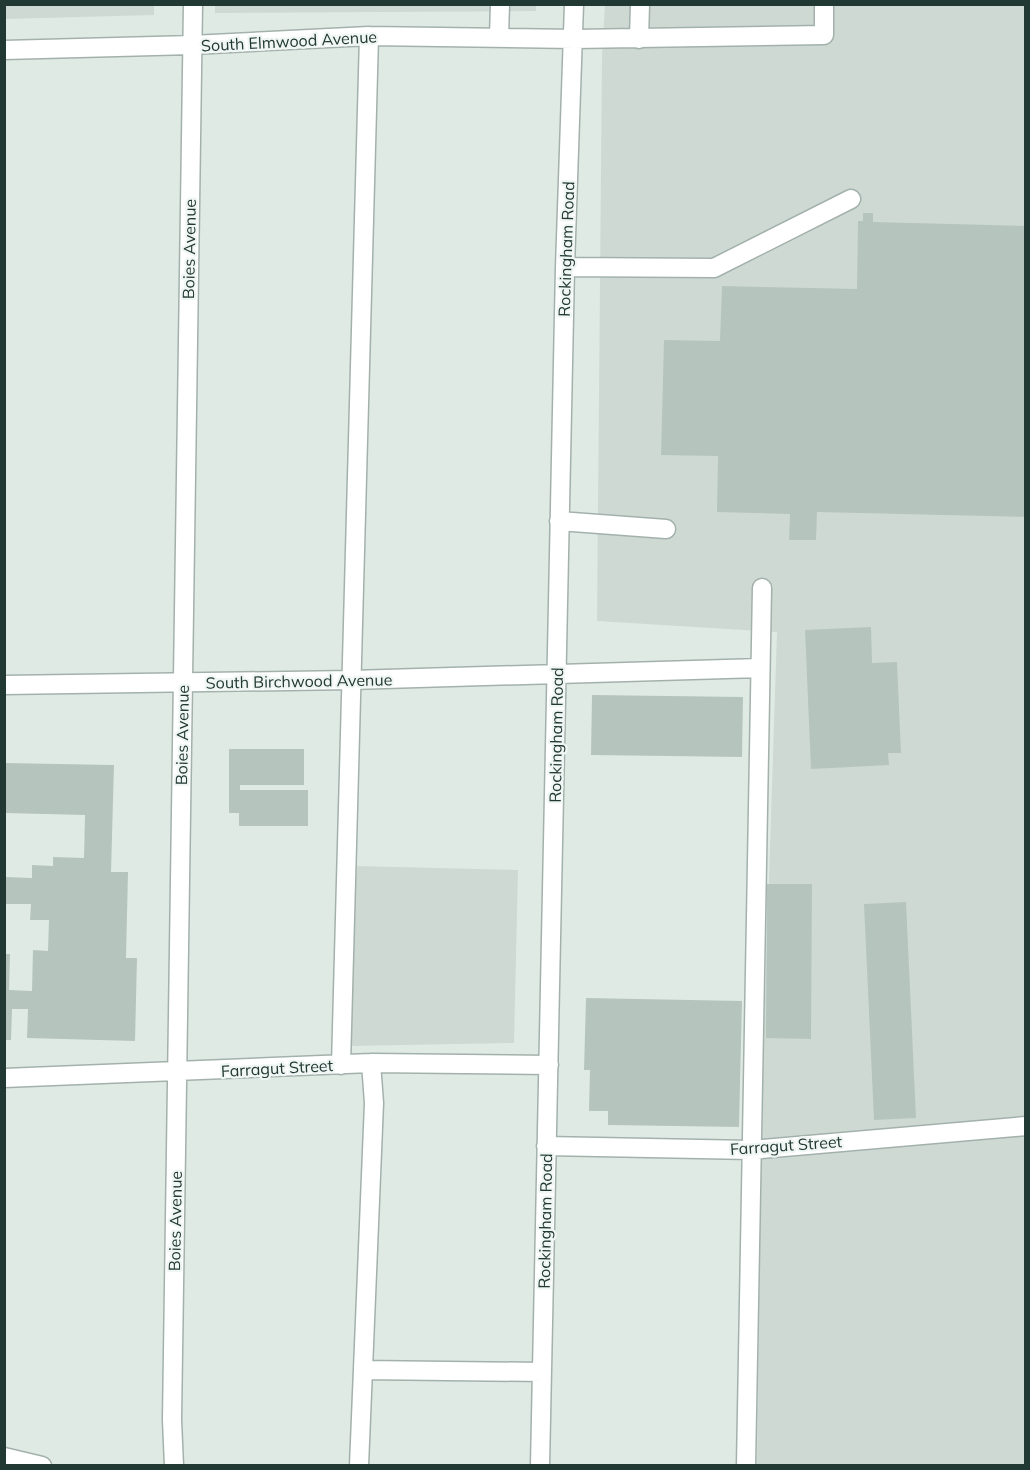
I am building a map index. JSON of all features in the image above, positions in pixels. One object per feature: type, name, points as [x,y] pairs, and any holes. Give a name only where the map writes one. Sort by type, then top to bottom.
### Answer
[{"type":"street","name":"Boies Avenue","points":[[174,1466],[172,1420],[193,4]]},
{"type":"street","points":[[499,37],[500,4]]},
{"type":"street","name":"Rockingham Road","points":[[540,1466],[558,675],[559,521],[574,4]]},
{"type":"street","points":[[639,39],[640,4]]},
{"type":"street","name":"South Elmwood Avenue","points":[[4,50],[192,45],[369,36],[639,39],[824,35],[824,4]]},
{"type":"street","points":[[341,1065],[369,36]]},
{"type":"street","points":[[565,267],[714,268],[851,199]]},
{"type":"street","points":[[559,521],[666,529]]},
{"type":"street","points":[[746,1466],[762,588]]},
{"type":"street","name":"South Birchwood Avenue","points":[[4,685],[351,680],[760,668]]},
{"type":"street","points":[[359,1466],[374,1103],[371,1063]]},
{"type":"street","name":"Farragut Street","points":[[4,1078],[371,1063],[549,1065]]},
{"type":"street","name":"Farragut Street","points":[[546,1146],[751,1150],[1026,1126]]},
{"type":"street","points":[[363,1370],[542,1372]]},
{"type":"street","points":[[4,1457],[42,1466]]},
{"type":"shaded area","points":[[215,4],[536,5],[536,11],[215,13]]},
{"type":"shaded area","points":[[4,5],[154,5],[154,15],[5,19]]},
{"type":"shaded area","points":[[605,5],[1025,5],[1025,1465],[757,1465],[761,1125],[777,632],[597,621],[602,57]]},
{"type":"shaded area","points":[[355,866],[518,870],[514,1043],[349,1046]]},
{"type":"building","points":[[863,213],[873,213],[873,222],[1026,226],[1026,517],[817,512],[816,540],[789,540],[790,514],[717,512],[718,456],[661,455],[664,340],[720,341],[722,286],[857,289],[858,221],[863,221]]},
{"type":"building","points":[[871,627],[872,663],[897,662],[901,753],[888,753],[889,765],[811,769],[805,630]]},
{"type":"building","points":[[592,695],[743,697],[742,757],[591,755]]},
{"type":"building","points":[[229,749],[304,749],[304,785],[240,785],[240,790],[308,790],[308,826],[239,826],[239,813],[229,813]]},
{"type":"building","points":[[5,763],[114,765],[111,872],[128,872],[126,958],[137,958],[135,1041],[27,1038],[28,1009],[12,1009],[11,1040],[5,1040],[5,954],[10,954],[9,990],[32,991],[33,950],[48,951],[49,920],[30,920],[31,904],[4,904],[4,877],[32,878],[32,865],[53,866],[53,857],[84,858],[85,815],[4,813]]},
{"type":"building","points":[[767,884],[812,884],[811,1039],[766,1038]]},
{"type":"building","points":[[906,902],[916,1118],[874,1120],[864,904]]},
{"type":"building","points":[[586,998],[742,1001],[739,1127],[608,1125],[608,1111],[589,1111],[590,1070],[584,1070]]}]
